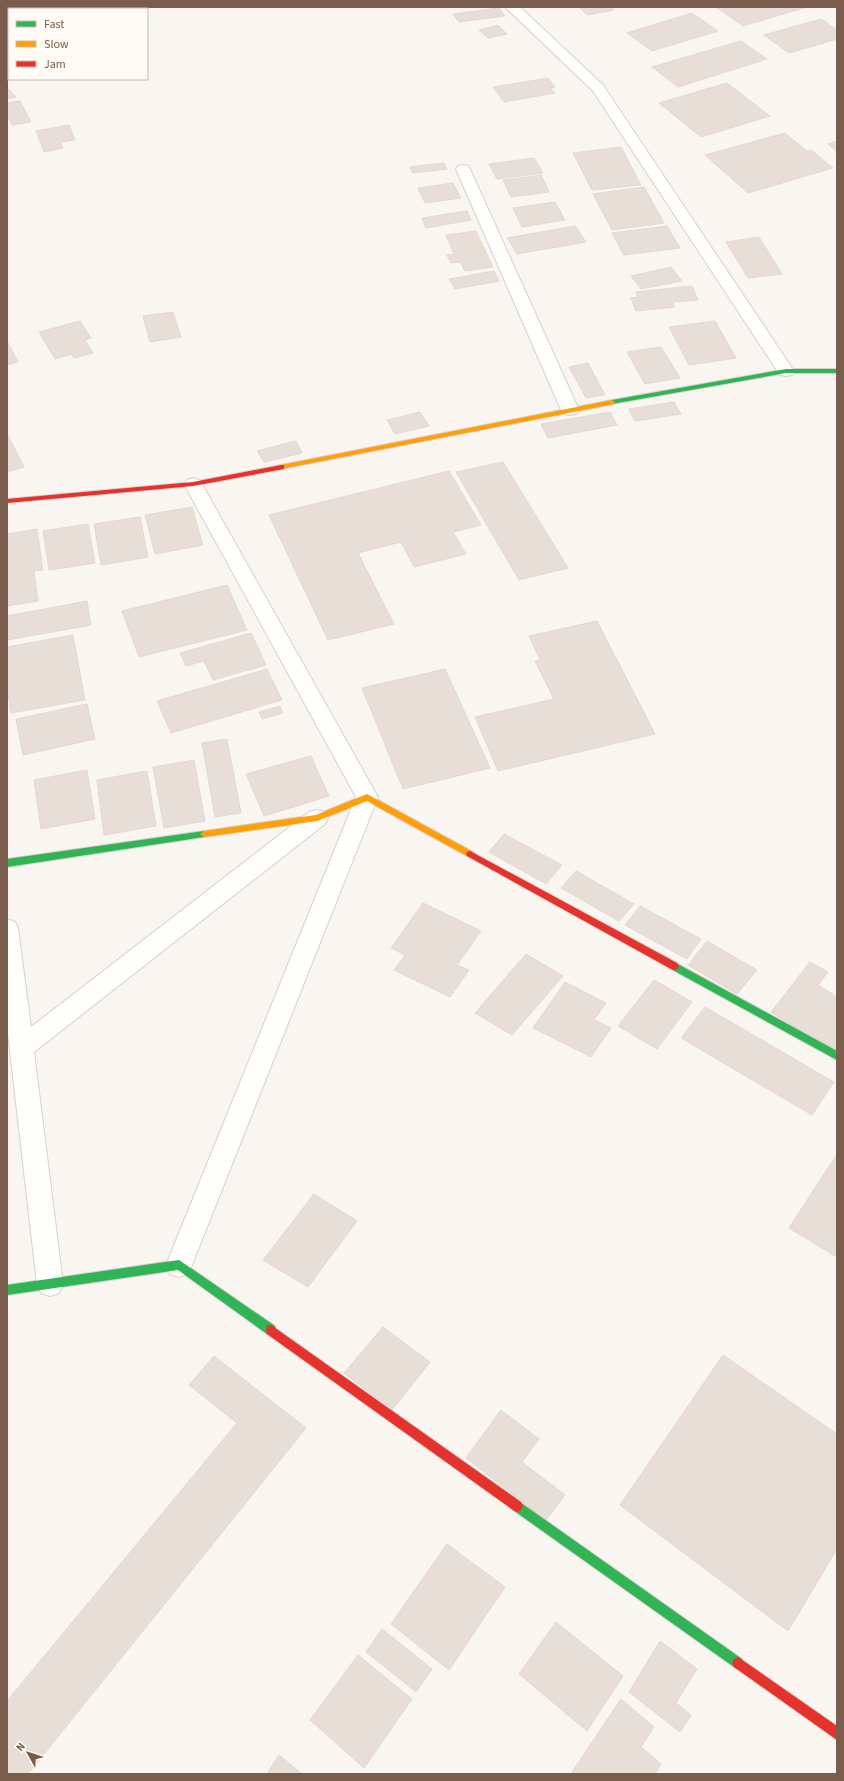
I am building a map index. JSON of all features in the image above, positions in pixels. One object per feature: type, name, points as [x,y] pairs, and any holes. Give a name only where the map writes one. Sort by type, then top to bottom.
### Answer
[{"type":"street","points":[[512,7],[598,88],[786,371]]},
{"type":"street","points":[[463,169],[570,410]]},
{"type":"street","points":[[7,501],[193,484],[570,410],[786,371],[837,371]]},
{"type":"street","points":[[193,484],[367,798],[837,1056]]},
{"type":"street","points":[[7,863],[317,818],[367,798]]},
{"type":"street","points":[[179,1266],[367,798]]},
{"type":"street","points":[[21,1048],[317,818]]},
{"type":"street","points":[[7,928],[50,1284]]},
{"type":"street","points":[[7,1290],[179,1266],[837,1734]]},
{"type":"building","points":[[579,7],[612,7],[614,10],[587,15]]},
{"type":"building","points":[[716,7],[807,7],[743,26]]},
{"type":"building","points":[[499,8],[505,16],[459,22],[453,14]]},
{"type":"building","points":[[692,13],[718,31],[652,51],[627,33]]},
{"type":"building","points":[[821,19],[837,30],[837,39],[789,53],[764,35]]},
{"type":"building","points":[[498,25],[507,34],[488,38],[479,30]]},
{"type":"building","points":[[741,41],[767,59],[678,87],[652,67]]},
{"type":"building","points":[[548,78],[555,87],[550,88],[555,93],[504,102],[493,87]]},
{"type":"building","points":[[727,83],[770,116],[701,137],[659,103]]},
{"type":"building","points":[[9,89],[16,97],[7,99],[7,90]]},
{"type":"building","points":[[20,101],[31,122],[12,125],[7,115],[7,103]]},
{"type":"building","points":[[69,125],[75,140],[61,142],[63,148],[44,152],[36,131]]},
{"type":"building","points":[[785,133],[807,151],[811,150],[833,168],[748,193],[705,155]]},
{"type":"building","points":[[837,141],[837,152],[828,144]]},
{"type":"building","points":[[621,147],[641,185],[592,190],[573,153]]},
{"type":"building","points":[[534,158],[543,173],[497,179],[489,164]]},
{"type":"building","points":[[444,163],[447,169],[413,173],[410,167]]},
{"type":"building","points":[[541,175],[549,192],[511,197],[503,180]]},
{"type":"building","points":[[453,183],[461,198],[425,203],[418,188]]},
{"type":"building","points":[[644,187],[664,223],[612,230],[593,194]]},
{"type":"building","points":[[555,202],[565,220],[522,227],[513,208]]},
{"type":"building","points":[[467,211],[471,220],[426,228],[422,218]]},
{"type":"building","points":[[575,226],[586,242],[517,254],[507,238]]},
{"type":"building","points":[[667,226],[680,248],[624,255],[612,233]]},
{"type":"building","points":[[476,231],[493,267],[465,271],[460,262],[451,263],[447,255],[454,254],[446,235]]},
{"type":"building","points":[[759,237],[782,274],[748,278],[726,242]]},
{"type":"building","points":[[671,267],[682,281],[641,289],[631,276]]},
{"type":"building","points":[[494,271],[499,281],[455,289],[449,279]]},
{"type":"building","points":[[692,286],[698,300],[673,302],[674,307],[636,311],[631,298],[638,297],[636,292]]},
{"type":"building","points":[[173,312],[181,337],[150,342],[143,316]]},
{"type":"building","points":[[80,321],[91,338],[85,340],[93,353],[74,358],[72,354],[55,359],[39,332]]},
{"type":"building","points":[[715,321],[736,358],[689,365],[669,327]]},
{"type":"building","points":[[7,341],[18,362],[7,365]]},
{"type":"building","points":[[661,347],[680,378],[645,384],[627,352]]},
{"type":"building","points":[[588,363],[605,395],[586,398],[569,367]]},
{"type":"building","points":[[674,402],[681,414],[635,421],[629,409]]},
{"type":"building","points":[[420,412],[429,426],[395,434],[387,420]]},
{"type":"building","points":[[610,412],[617,425],[548,438],[541,424]]},
{"type":"building","points":[[7,434],[24,467],[7,472]]},
{"type":"building","points":[[296,441],[302,453],[264,462],[257,451]]},
{"type":"building","points":[[503,462],[568,568],[519,580],[456,472]]},
{"type":"building","points":[[449,471],[481,525],[453,532],[466,554],[414,567],[401,542],[358,553],[394,624],[328,640],[269,515]]},
{"type":"building","points":[[192,507],[203,545],[155,554],[145,515]]},
{"type":"building","points":[[140,517],[148,557],[101,565],[94,524]]},
{"type":"building","points":[[88,524],[95,563],[49,570],[43,531]]},
{"type":"building","points":[[37,529],[43,570],[34,571],[38,601],[7,606],[7,534]]},
{"type":"building","points":[[227,585],[247,630],[139,657],[122,611]]},
{"type":"building","points":[[87,601],[91,625],[7,640],[7,616]]},
{"type":"building","points":[[597,621],[655,734],[498,771],[475,717],[554,699],[535,661],[540,660],[529,636]]},
{"type":"building","points":[[251,633],[266,665],[213,680],[204,661],[186,666],[180,653]]},
{"type":"building","points":[[73,635],[85,700],[11,713],[7,686],[7,647]]},
{"type":"building","points":[[267,669],[282,700],[171,733],[157,701]]},
{"type":"building","points":[[445,669],[490,768],[403,789],[362,688]]},
{"type":"building","points":[[87,704],[95,739],[23,755],[16,719]]},
{"type":"building","points":[[280,706],[283,713],[262,719],[259,712]]},
{"type":"building","points":[[227,739],[241,813],[215,817],[202,743]]},
{"type":"building","points":[[311,756],[329,796],[264,816],[246,774]]},
{"type":"building","points":[[194,760],[205,821],[164,828],[153,767]]},
{"type":"building","points":[[87,770],[95,819],[41,829],[34,780]]},
{"type":"building","points":[[147,771],[156,826],[104,835],[97,780]]},
{"type":"building","points":[[504,834],[562,865],[546,884],[489,852]]},
{"type":"building","points":[[576,871],[634,904],[619,921],[561,888]]},
{"type":"building","points":[[423,903],[481,931],[457,965],[469,970],[450,997],[394,970],[405,955],[391,948]]},
{"type":"building","points":[[640,906],[701,939],[687,959],[625,925]]},
{"type":"building","points":[[707,941],[757,970],[737,994],[688,965]]},
{"type":"building","points":[[526,954],[563,976],[512,1035],[475,1013]]},
{"type":"building","points":[[810,962],[828,972],[818,985],[837,997],[837,1052],[771,1012]]},
{"type":"building","points":[[654,980],[692,1002],[657,1049],[618,1026]]},
{"type":"building","points":[[565,982],[606,1003],[594,1020],[611,1028],[591,1057],[533,1028]]},
{"type":"building","points":[[705,1007],[834,1082],[812,1115],[681,1038]]},
{"type":"building","points":[[837,1154],[837,1257],[789,1228]]},
{"type":"building","points":[[314,1194],[357,1221],[308,1287],[263,1260]]},
{"type":"building","points":[[383,1327],[430,1362],[392,1410],[344,1373]]},
{"type":"building","points":[[723,1355],[837,1434],[837,1549],[788,1631],[620,1505]]},
{"type":"building","points":[[214,1356],[306,1428],[28,1774],[7,1774],[7,1701],[237,1423],[189,1385]]},
{"type":"building","points":[[501,1410],[539,1439],[522,1462],[565,1495],[546,1520],[466,1458]]},
{"type":"building","points":[[447,1544],[505,1587],[449,1670],[391,1624]]},
{"type":"building","points":[[556,1622],[623,1676],[587,1731],[519,1674]]},
{"type":"building","points":[[382,1629],[432,1669],[416,1692],[366,1652]]},
{"type":"building","points":[[660,1641],[697,1669],[676,1703],[691,1715],[680,1732],[629,1692]]},
{"type":"building","points":[[358,1655],[412,1699],[364,1768],[310,1720]]},
{"type":"building","points":[[621,1699],[654,1727],[641,1747],[661,1764],[655,1774],[574,1774],[572,1772]]},
{"type":"building","points":[[279,1755],[302,1774],[267,1774]]},
{"type":"traffic: fast","points":[[612,402],[786,371],[837,371]]},
{"type":"traffic: fast","points":[[7,863],[204,834]]},
{"type":"traffic: fast","points":[[674,966],[837,1056]]},
{"type":"traffic: fast","points":[[7,1290],[179,1265],[271,1330]]},
{"type":"traffic: fast","points":[[517,1506],[738,1663]]},
{"type":"traffic: slow","points":[[281,467],[612,402]]},
{"type":"traffic: slow","points":[[204,834],[317,818],[367,797],[470,854]]},
{"type":"traffic: jam","points":[[7,501],[193,484],[281,467]]},
{"type":"traffic: jam","points":[[470,854],[674,966]]},
{"type":"traffic: jam","points":[[271,1330],[517,1506]]},
{"type":"traffic: jam","points":[[738,1663],[837,1734]]}]
